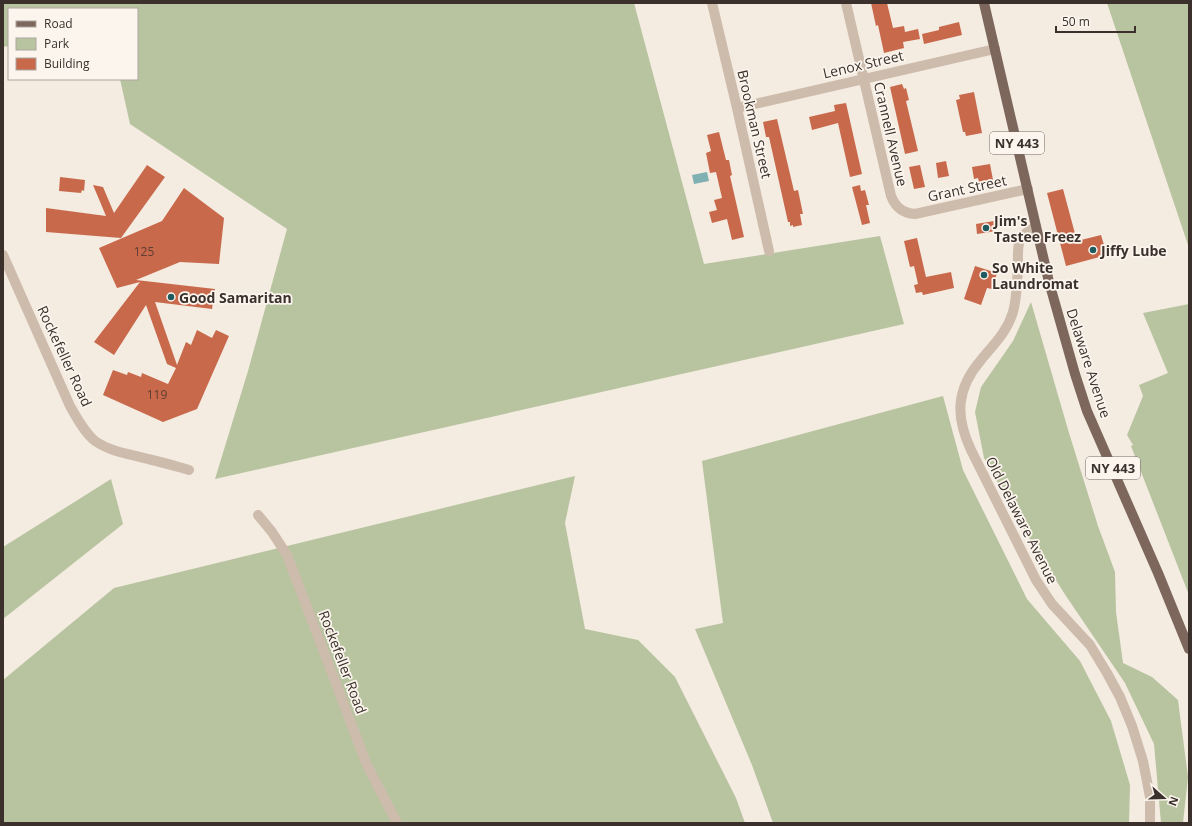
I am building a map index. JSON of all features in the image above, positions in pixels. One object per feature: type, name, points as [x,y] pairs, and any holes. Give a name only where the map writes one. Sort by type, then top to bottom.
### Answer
[{"type":"main road","name":"Delaware Avenue","points":[[984,3],[1049,282],[1087,411],[1158,573],[1189,649]]},
{"type":"street","name":"Brookman Street","points":[[712,3],[769,251]]},
{"type":"street","name":"Crannell Avenue","points":[[846,3],[893,201]]},
{"type":"street","name":"Lenox Street","points":[[737,108],[995,49]]},
{"type":"street","name":"Grant Street","points":[[893,201],[901,210],[915,214],[1028,189]]},
{"type":"street","name":"Old Delaware Avenue","points":[[1036,227],[1025,233],[1020,240],[1018,248],[1017,283],[1013,312],[1000,338],[967,378],[960,402],[961,422],[971,450],[1036,580],[1052,604],[1090,645],[1108,673],[1120,697],[1132,726],[1143,761],[1150,796],[1150,823]]},
{"type":"street","name":"Rockefeller Road","points":[[3,255],[70,406],[87,432],[95,440],[106,447],[120,453],[172,464],[189,470]]},
{"type":"street","name":"Rockefeller Road","points":[[258,515],[272,532],[287,555],[367,765],[397,823]]},
{"type":"green space","points":[[3,3],[634,3],[704,264],[880,236],[904,324],[215,479],[248,371],[287,229],[130,124],[120,80],[138,80],[138,8],[8,8],[8,46],[3,47]]},
{"type":"green space","points":[[1107,3],[1188,3],[1189,248]]},
{"type":"green space","points":[[1031,302],[1069,433],[1098,526],[1115,572],[1116,612],[1123,663],[1152,677],[1178,700],[1188,777],[1183,823],[1161,823],[1154,744],[1125,683],[1066,596],[1026,533],[984,458],[975,412],[981,387],[1013,341]]},
{"type":"green space","points":[[1189,304],[1189,595],[1131,446],[1133,445],[1127,435],[1143,396],[1139,385],[1168,373],[1143,313]]},
{"type":"green space","points":[[943,396],[963,470],[1027,599],[1080,661],[1111,721],[1130,785],[1129,823],[773,823],[752,765],[695,629],[723,623],[702,461]]},
{"type":"green space","points":[[575,476],[565,523],[585,629],[638,640],[675,677],[736,798],[745,823],[3,823],[3,680],[114,588]]},
{"type":"green space","points":[[111,479],[123,524],[3,619],[3,547]]},
{"type":"water","points":[[707,172],[709,181],[694,184],[692,175]]},
{"type":"building","points":[[871,3],[887,3],[893,28],[904,26],[905,32],[918,29],[920,39],[903,42],[904,48],[884,53],[878,25],[876,26]]},
{"type":"building","points":[[959,22],[962,35],[924,44],[922,34],[939,30],[939,27]]},
{"type":"building","points":[[902,84],[904,89],[906,88],[909,100],[906,101],[918,151],[905,154],[890,87]]},
{"type":"building","points":[[974,92],[982,133],[966,136],[965,132],[963,132],[956,100],[960,99],[959,95]]},
{"type":"building","points":[[846,103],[862,174],[850,177],[838,123],[812,130],[809,117],[835,111],[834,105]]},
{"type":"building","points":[[777,119],[794,191],[798,190],[803,214],[800,214],[802,225],[793,227],[793,225],[790,226],[790,222],[788,222],[769,137],[766,137],[763,122]]},
{"type":"building","points":[[719,132],[726,160],[729,160],[732,175],[730,176],[744,237],[732,240],[727,219],[712,223],[709,212],[717,210],[714,200],[722,198],[716,172],[710,173],[706,153],[711,151],[707,135]]},
{"type":"building","points":[[946,161],[949,176],[938,178],[936,163]]},
{"type":"building","points":[[990,164],[993,180],[979,183],[978,178],[974,179],[972,167]]},
{"type":"building","points":[[147,165],[165,177],[121,238],[46,232],[46,208],[106,216],[93,185],[103,187],[114,213]]},
{"type":"building","points":[[920,165],[925,187],[914,189],[909,167]]},
{"type":"building","points":[[60,177],[85,180],[84,191],[82,190],[81,193],[59,191]]},
{"type":"building","points":[[860,185],[861,191],[865,190],[869,205],[866,205],[870,223],[862,225],[852,187]]},
{"type":"building","name":"Good Samaritan","points":[[184,188],[224,218],[219,264],[180,262],[136,280],[215,289],[212,309],[155,302],[177,365],[186,342],[191,345],[197,330],[212,338],[216,330],[229,336],[197,409],[163,422],[103,395],[113,370],[127,375],[128,372],[141,377],[142,373],[168,384],[176,368],[167,364],[146,305],[114,355],[94,342],[140,282],[117,288],[99,248],[162,221]]},
{"type":"building","points":[[1063,189],[1077,241],[1101,235],[1107,255],[1066,266],[1047,193]]},
{"type":"building","name":"Jim's Tastee Freez","points":[[994,221],[996,224],[996,231],[977,234],[976,224]]},
{"type":"building","points":[[917,238],[926,277],[951,272],[954,288],[923,295],[922,292],[916,293],[914,285],[918,284],[914,266],[910,267],[904,241]]},
{"type":"building","points":[[975,266],[997,273],[992,289],[987,288],[981,305],[964,299]]},
{"type":"place","name":"Jim's Tastee Freez","points":[[986,228]]},
{"type":"place","name":"Jiffy Lube","points":[[1093,250]]},
{"type":"place","name":"So White Laundromat","points":[[984,275]]},
{"type":"place","name":"Good Samaritan","points":[[171,297]]}]
